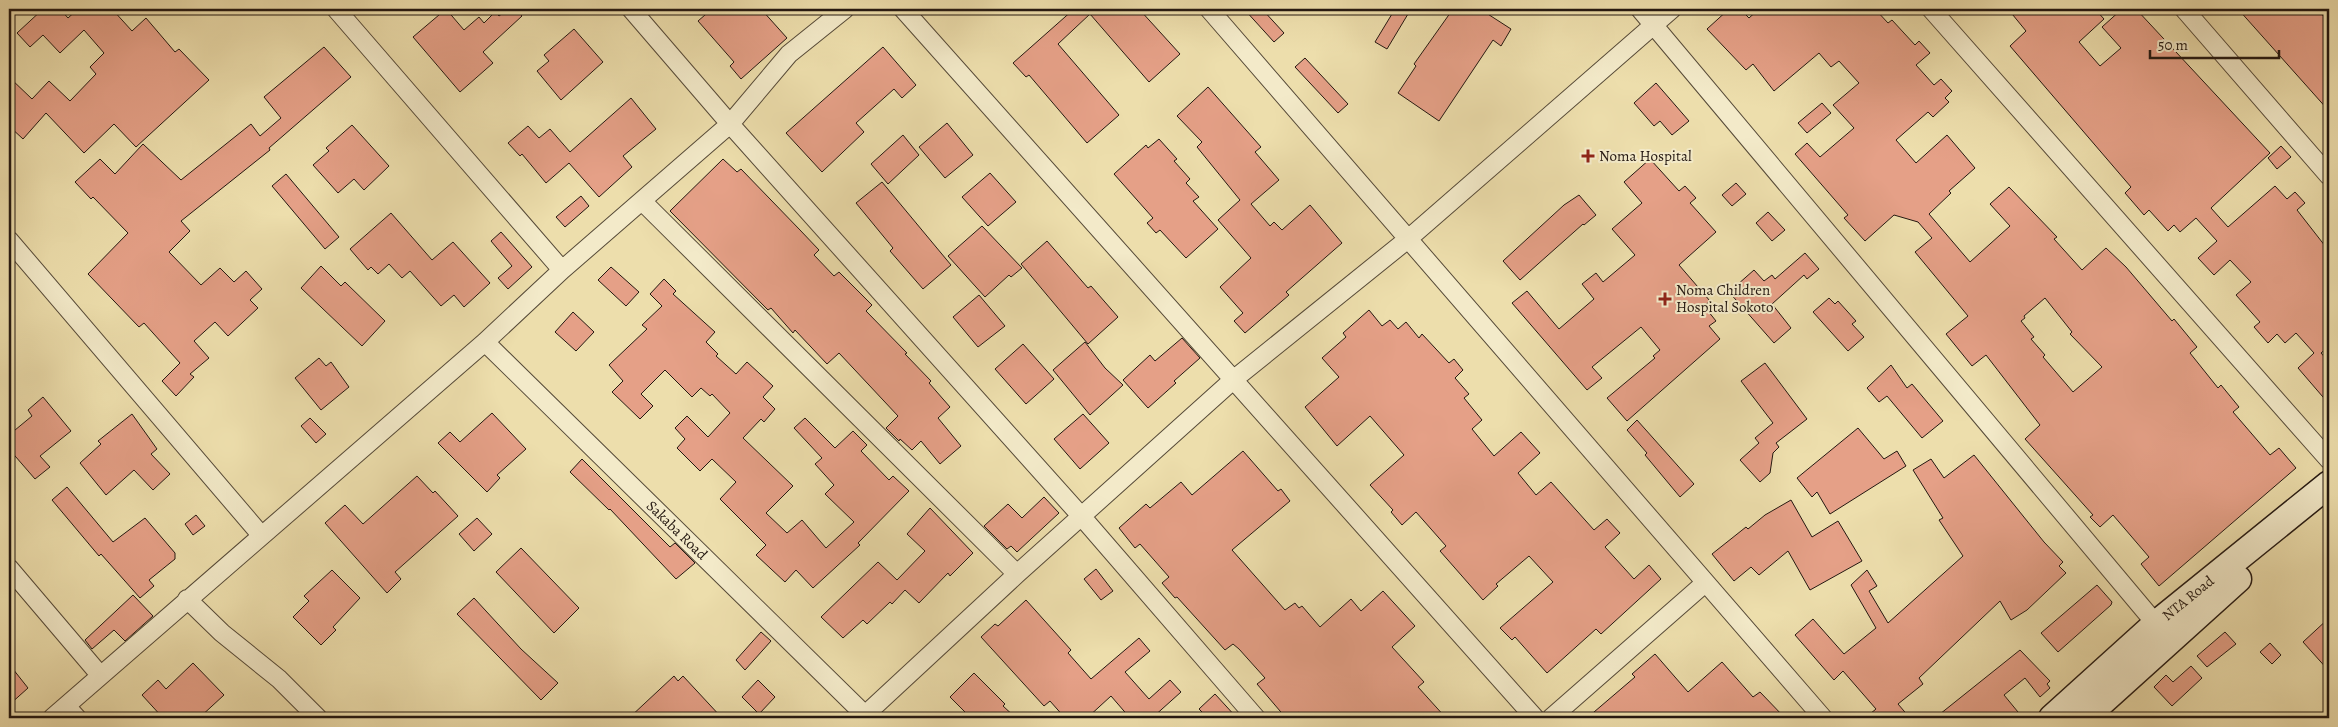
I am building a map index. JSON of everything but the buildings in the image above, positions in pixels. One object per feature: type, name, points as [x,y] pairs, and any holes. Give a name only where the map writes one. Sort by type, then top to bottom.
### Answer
[{"type":"main road","name":"NTA Road","points":[[2052,718],[2156,624],[2329,484]]},
{"type":"main road","name":"NTA Road","points":[[2084,718],[2329,497]]},
{"type":"street","points":[[336,9],[562,270]]},
{"type":"street","points":[[631,9],[730,124],[1082,517],[1256,718]]},
{"type":"street","points":[[52,718],[72,712],[100,675],[485,342],[562,270],[730,124],[789,54],[845,9]]},
{"type":"street","points":[[903,9],[1536,718]]},
{"type":"street","points":[[1209,9],[1823,718]]},
{"type":"street","points":[[1640,9],[2156,624]]},
{"type":"street","points":[[867,716],[1017,574],[1234,380],[1408,239],[1672,9]]},
{"type":"street","points":[[1931,9],[2329,460]]},
{"type":"street","points":[[2184,9],[2329,176]]},
{"type":"street","points":[[642,202],[1017,574]]},
{"type":"street","points":[[9,240],[260,535]]},
{"type":"street","name":"Sakaba Road","points":[[485,342],[867,716]]},
{"type":"street","points":[[9,568],[100,675]]},
{"type":"street","points":[[1551,718],[1706,583]]},
{"type":"street","points":[[188,599],[222,633],[279,679],[318,718]]},
{"type":"place","name":"Noma Hospital","points":[[1588,156]]},
{"type":"place","name":"Noma Children Hospital Sokoto","points":[[1665,299]]}]
